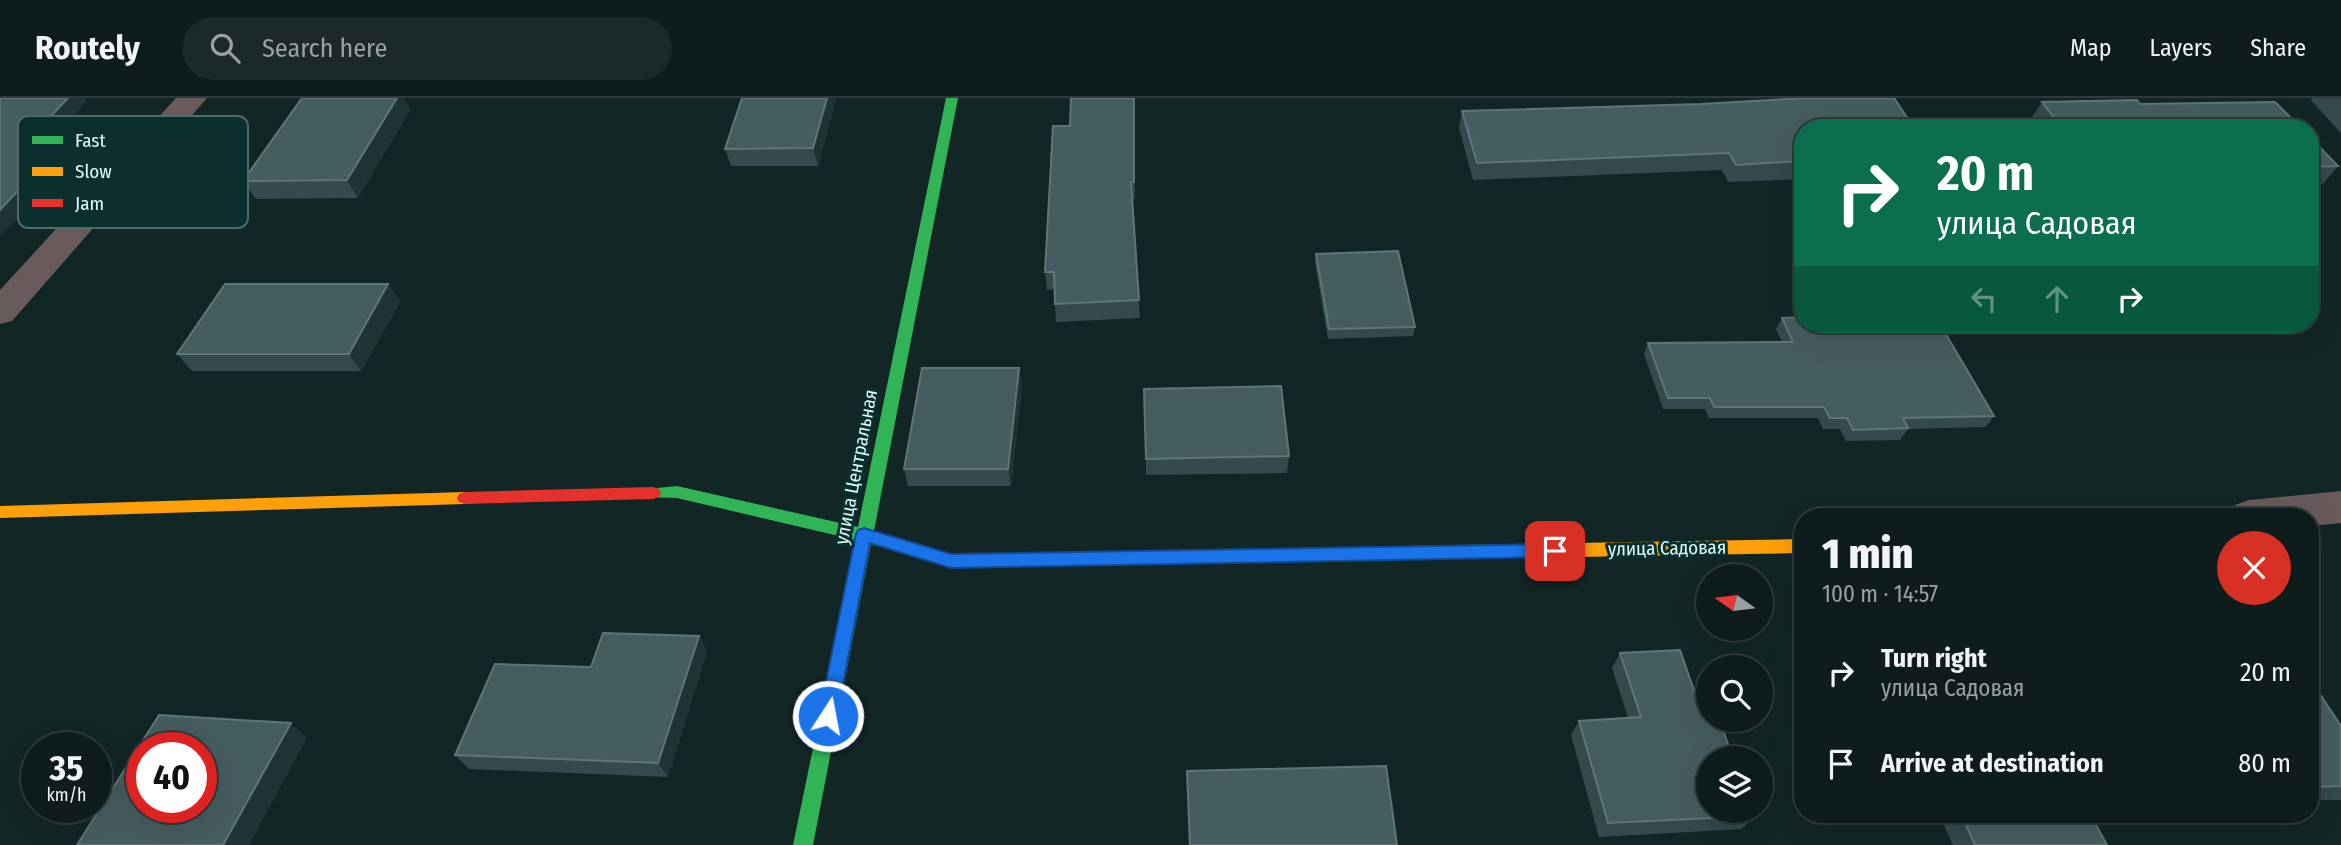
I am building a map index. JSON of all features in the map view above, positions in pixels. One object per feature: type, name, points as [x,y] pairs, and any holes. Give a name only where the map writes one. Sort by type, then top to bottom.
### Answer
[{"type":"street","points":[[176,116],[192,98]]},
{"type":"street","name":"улица Центральная","points":[[803,845],[952,98]]},
{"type":"street","points":[[0,312],[75,228]]},
{"type":"street","name":"улица Садовая","points":[[0,512],[677,492],[864,534],[951,561],[1794,546]]},
{"type":"street","points":[[2319,509],[2341,507]]},
{"type":"building","points":[[0,98],[68,98],[51,116],[18,116],[18,190],[0,210]]},
{"type":"building","points":[[302,98],[397,98],[347,180],[248,181],[248,174]]},
{"type":"building","points":[[742,98],[827,98],[813,148],[725,149]]},
{"type":"building","points":[[1071,98],[1134,98],[1134,182],[1131,182],[1139,300],[1055,304],[1054,272],[1045,272],[1053,126],[1070,126]]},
{"type":"building","points":[[1806,98],[1894,98],[1908,119],[1794,119],[1794,161],[1736,165],[1729,153],[1477,163],[1462,111]]},
{"type":"building","points":[[2042,102],[2275,102],[2292,119],[2055,119]]},
{"type":"building","points":[[2319,146],[2338,166],[2319,167]]},
{"type":"building","points":[[1398,251],[1415,327],[1329,329],[1316,254]]},
{"type":"building","points":[[225,284],[388,284],[349,354],[177,354]]},
{"type":"building","points":[[1794,317],[1794,333],[1945,333],[1994,416],[1903,418],[1908,428],[1853,430],[1847,418],[1830,418],[1824,407],[1714,407],[1710,398],[1668,398],[1648,343],[1793,342],[1782,318]]},
{"type":"building","points":[[922,368],[1019,368],[1008,469],[904,469]]},
{"type":"building","points":[[1281,386],[1289,456],[1146,459],[1144,389]]},
{"type":"building","points":[[603,633],[699,636],[658,763],[455,755],[495,664],[591,667]]},
{"type":"building","points":[[1680,650],[1696,696],[1696,732],[1724,732],[1729,746],[1696,746],[1696,819],[1608,823],[1579,721],[1641,717],[1620,653]]},
{"type":"building","points":[[2319,693],[2341,726],[2341,786],[2319,787]]},
{"type":"building","points":[[159,715],[291,723],[223,845],[77,845],[91,823],[112,823],[112,790],[126,767],[126,823],[217,823],[217,732],[148,732]]},
{"type":"building","points":[[1386,766],[1397,845],[1190,845],[1187,771]]},
{"type":"building","points":[[1965,823],[2095,823],[2107,845],[1975,845]]},
{"type":"traffic: fast","points":[[803,845],[952,98]]},
{"type":"traffic: fast","points":[[653,493],[677,492],[864,535],[951,561],[1575,550]]},
{"type":"traffic: slow","points":[[0,512],[465,498]]},
{"type":"traffic: slow","points":[[1575,550],[1794,546]]},
{"type":"traffic: jam","points":[[465,498],[653,493]]},
{"type":"route","points":[[828,716],[864,534],[951,561],[1555,551]]}]
